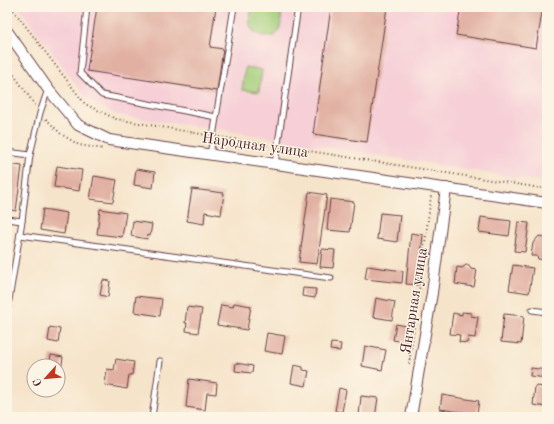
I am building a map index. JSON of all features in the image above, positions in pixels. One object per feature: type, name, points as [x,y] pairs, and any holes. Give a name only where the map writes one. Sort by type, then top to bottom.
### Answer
[{"type":"street","name":"Народная улица","points":[[7,32],[48,89],[78,124],[109,140],[547,203]]},
{"type":"street","name":"Янтарная улица","points":[[411,417],[432,293],[446,188]]},
{"type":"lane","points":[[87,7],[80,73],[102,95],[216,117]]},
{"type":"lane","points":[[210,155],[234,7]]},
{"type":"lane","points":[[275,164],[298,7]]},
{"type":"lane","points":[[7,312],[22,221],[30,155],[40,113],[48,89]]},
{"type":"lane","points":[[7,152],[30,155]]},
{"type":"lane","points":[[7,219],[22,221]]},
{"type":"lane","points":[[20,234],[331,278]]},
{"type":"lane","points":[[532,310],[547,312]]},
{"type":"lane","points":[[152,417],[160,361]]},
{"type":"path","points":[[11,7],[85,104],[116,119],[213,136],[547,189]]},
{"type":"path","points":[[7,65],[40,113],[61,134],[79,145],[105,149]]},
{"type":"path","points":[[408,370],[432,186]]},
{"type":"shaded area","points":[[18,7],[547,7],[547,183],[223,130],[116,115],[86,98]]},
{"type":"green space","points":[[252,7],[282,7],[280,27],[276,34],[272,36],[264,36],[253,31],[250,23]]},
{"type":"green space","points":[[245,67],[262,70],[259,92],[242,90]]},
{"type":"building","points":[[97,7],[216,7],[210,47],[223,49],[217,91],[87,71]]},
{"type":"building","points":[[331,7],[387,7],[367,142],[313,134]]},
{"type":"building","points":[[461,7],[543,7],[536,48],[456,35]]},
{"type":"building","points":[[7,164],[22,166],[16,211],[7,209]]},
{"type":"building","points":[[57,166],[82,170],[79,191],[54,187]]},
{"type":"building","points":[[136,169],[155,172],[153,188],[134,185]]},
{"type":"building","points":[[94,176],[117,180],[113,202],[90,199]]},
{"type":"building","points":[[192,189],[224,193],[221,215],[205,212],[204,224],[187,221]]},
{"type":"building","points":[[309,192],[327,195],[317,264],[299,262]]},
{"type":"building","points":[[330,199],[354,202],[350,232],[327,230]]},
{"type":"building","points":[[43,209],[67,213],[64,234],[40,230]]},
{"type":"building","points":[[100,209],[126,213],[122,237],[97,234]]},
{"type":"building","points":[[380,213],[400,215],[397,242],[377,239]]},
{"type":"building","points":[[481,217],[511,221],[509,236],[479,232]]},
{"type":"building","points":[[133,221],[152,224],[150,236],[148,235],[147,239],[131,236]]},
{"type":"building","points":[[518,222],[529,223],[525,252],[514,251]]},
{"type":"building","points":[[411,233],[423,235],[418,285],[406,284]]},
{"type":"building","points":[[539,236],[547,238],[546,260],[538,259],[537,256],[531,256],[533,243]]},
{"type":"building","points":[[322,249],[335,250],[333,268],[320,267]]},
{"type":"building","points":[[468,265],[471,269],[477,270],[474,287],[455,284],[457,267],[462,268]]},
{"type":"building","points":[[513,265],[533,268],[529,293],[509,290]]},
{"type":"building","points":[[367,266],[403,271],[402,283],[365,279]]},
{"type":"building","points":[[103,280],[110,281],[108,297],[100,295]]},
{"type":"building","points":[[303,288],[316,289],[315,298],[302,296]]},
{"type":"building","points":[[136,296],[162,299],[160,316],[134,312]]},
{"type":"building","points":[[376,298],[395,302],[392,320],[373,317]]},
{"type":"building","points":[[234,303],[251,306],[247,330],[217,325],[221,305],[233,307]]},
{"type":"building","points":[[187,307],[202,309],[198,333],[186,331],[187,323],[185,323]]},
{"type":"building","points":[[462,312],[471,313],[471,316],[478,317],[475,338],[468,337],[467,343],[459,342],[460,335],[450,334],[453,313],[462,315]]},
{"type":"building","points":[[504,314],[524,316],[521,344],[501,342]]},
{"type":"building","points":[[396,324],[412,327],[409,343],[393,340]]},
{"type":"building","points":[[50,327],[60,329],[58,343],[48,341]]},
{"type":"building","points":[[267,333],[285,336],[282,354],[264,351]]},
{"type":"building","points":[[331,343],[341,344],[340,351],[330,350]]},
{"type":"building","points":[[365,346],[386,350],[382,370],[362,366]]},
{"type":"building","points":[[51,355],[63,357],[63,358],[50,358]]},
{"type":"building","points":[[116,359],[134,362],[132,375],[129,375],[127,389],[105,385],[107,369],[114,370]]},
{"type":"building","points":[[236,363],[253,366],[252,373],[235,371]]},
{"type":"building","points":[[294,365],[303,367],[303,370],[309,371],[306,386],[291,383]]},
{"type":"building","points":[[531,368],[547,370],[547,378],[530,376]]},
{"type":"building","points":[[189,379],[217,383],[216,394],[207,393],[205,410],[186,407]]},
{"type":"building","points":[[535,386],[547,387],[547,407],[533,405]]},
{"type":"building","points":[[339,388],[346,390],[342,412],[335,411]]},
{"type":"building","points":[[442,395],[479,401],[477,414],[440,409]]},
{"type":"building","points":[[361,396],[378,398],[375,417],[359,416]]}]
